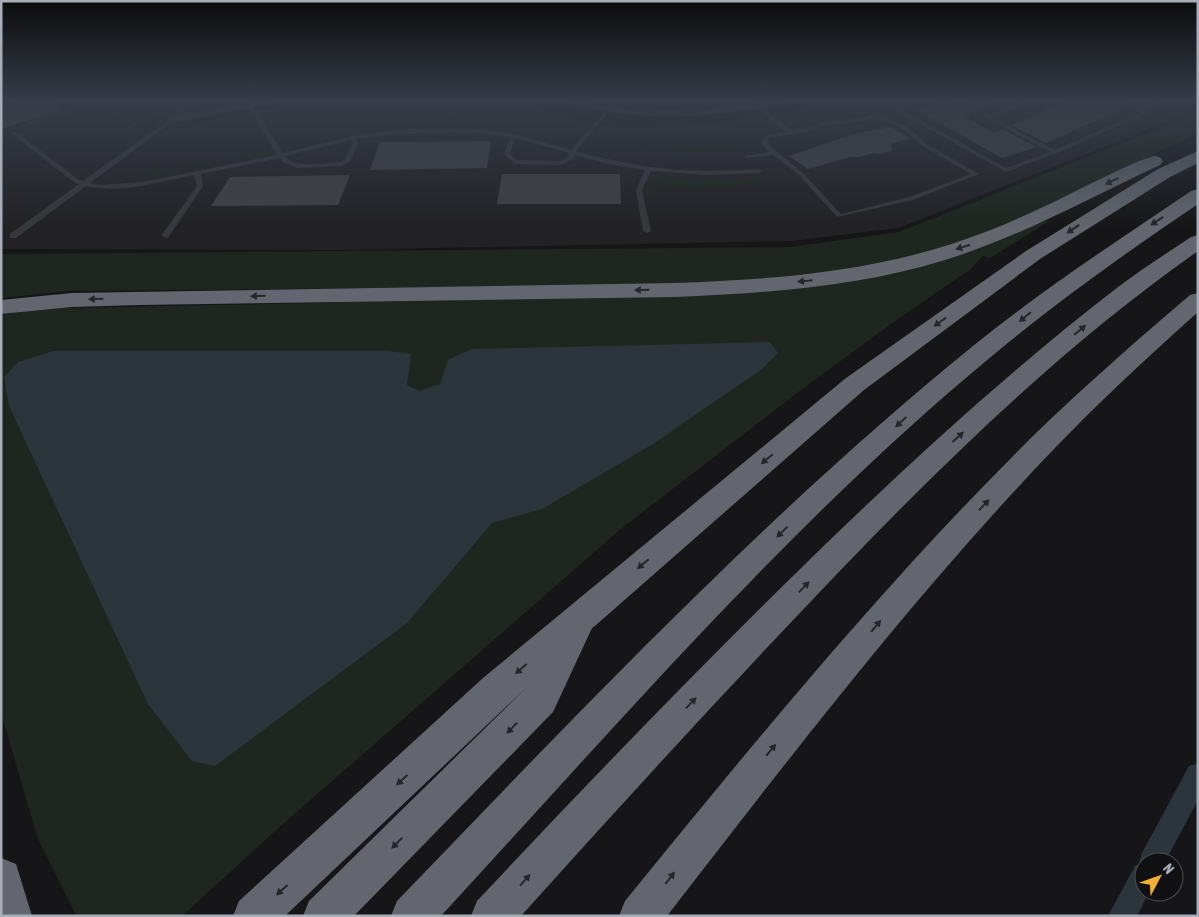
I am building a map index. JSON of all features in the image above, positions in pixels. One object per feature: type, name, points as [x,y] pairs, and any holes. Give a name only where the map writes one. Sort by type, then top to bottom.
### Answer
[{"type":"highway","points":[[1,307],[72,300],[139,298],[675,290],[754,287],[825,279],[886,268],[974,244],[1161,159],[1194,157]]},
{"type":"highway","points":[[254,916],[496,691],[855,384],[1033,255],[1194,157]]},
{"type":"highway","points":[[412,916],[731,583],[805,510],[909,414],[996,340],[1074,280],[1132,238],[1198,195]]},
{"type":"highway","points":[[492,916],[670,724],[846,544],[948,446],[1037,366],[1127,291],[1198,241]]},
{"type":"highway","points":[[640,916],[768,754],[972,517],[1055,431],[1122,366],[1198,300]]},
{"type":"highway","points":[[324,916],[540,699],[584,614]]},
{"type":"highway","points":[[1,879],[11,916]]},
{"type":"lane","points":[[31,143],[77,182],[126,187],[333,143]]},
{"type":"lane","points":[[13,236],[140,143]]},
{"type":"lane","points":[[273,143],[286,162],[298,166],[342,164],[348,160],[355,143]]},
{"type":"lane","points":[[511,143],[507,154],[515,162],[561,163],[568,161],[572,152],[580,143]]},
{"type":"lane","points":[[538,143],[612,163],[649,169],[705,173],[759,171]]},
{"type":"lane","points":[[766,143],[773,153],[801,174],[838,216],[911,199],[976,174],[922,143]]},
{"type":"lane","points":[[957,143],[1006,170],[1076,143]]},
{"type":"lane","points":[[1037,143],[1055,152]]},
{"type":"lane","points":[[747,157],[773,153]]},
{"type":"lane","points":[[648,231],[639,190],[649,169]]},
{"type":"lane","points":[[165,236],[200,186],[196,173]]},
{"type":"shaded area","points":[[1,143],[1115,143],[898,228],[792,241],[334,250],[1,249]]},
{"type":"shaded area","points":[[626,143],[665,146],[666,143],[671,143],[671,147],[681,148],[731,145],[734,147],[725,149],[728,152],[683,151],[679,155],[677,150],[638,145],[635,149],[613,144]]},
{"type":"shaded area","points":[[1123,143],[1177,143],[978,238],[928,254],[823,273],[701,285],[68,291],[1,298],[1,254],[790,247],[899,232]]},
{"type":"shaded area","points":[[260,148],[268,148],[271,153],[241,161],[239,158],[201,165],[201,169],[196,170],[195,167],[160,174],[160,178],[149,177],[155,168],[157,172],[195,165],[195,162],[200,161],[201,164],[260,152]]},
{"type":"shaded area","points":[[654,175],[666,175],[666,179],[705,181],[709,177],[711,181],[749,180],[747,176],[759,175],[766,186],[758,188],[755,184],[729,186],[730,190],[727,191],[723,187],[693,188],[693,193],[691,194],[688,193],[687,188],[657,189],[656,195],[645,194],[647,186],[656,187],[657,182],[650,180]]},
{"type":"shaded area","points":[[1043,220],[1048,222],[990,258],[983,256],[971,269],[902,316],[801,390],[622,528],[284,823],[182,916],[76,915],[38,839],[1,713],[1,315],[67,308],[318,303],[817,284]]},
{"type":"shaded area","points":[[770,342],[778,353],[762,369],[653,444],[542,509],[492,523],[407,623],[215,766],[192,761],[148,704],[9,406],[4,377],[18,362],[53,351],[388,351],[411,354],[407,385],[419,391],[440,384],[448,360],[472,349]]},
{"type":"building","points":[[380,143],[491,143],[487,168],[370,170]]},
{"type":"building","points":[[828,143],[895,143],[891,144],[892,151],[850,157],[808,169],[789,156]]},
{"type":"building","points":[[975,143],[1029,143],[1037,147],[1002,158]]},
{"type":"building","points":[[502,174],[620,174],[621,204],[497,204]]},
{"type":"building","points":[[350,175],[338,205],[211,206],[230,177]]},
{"type":"waterway","points":[[1156,852],[1198,775]]},
{"type":"waterway","points":[[1122,916],[1134,894]]}]
